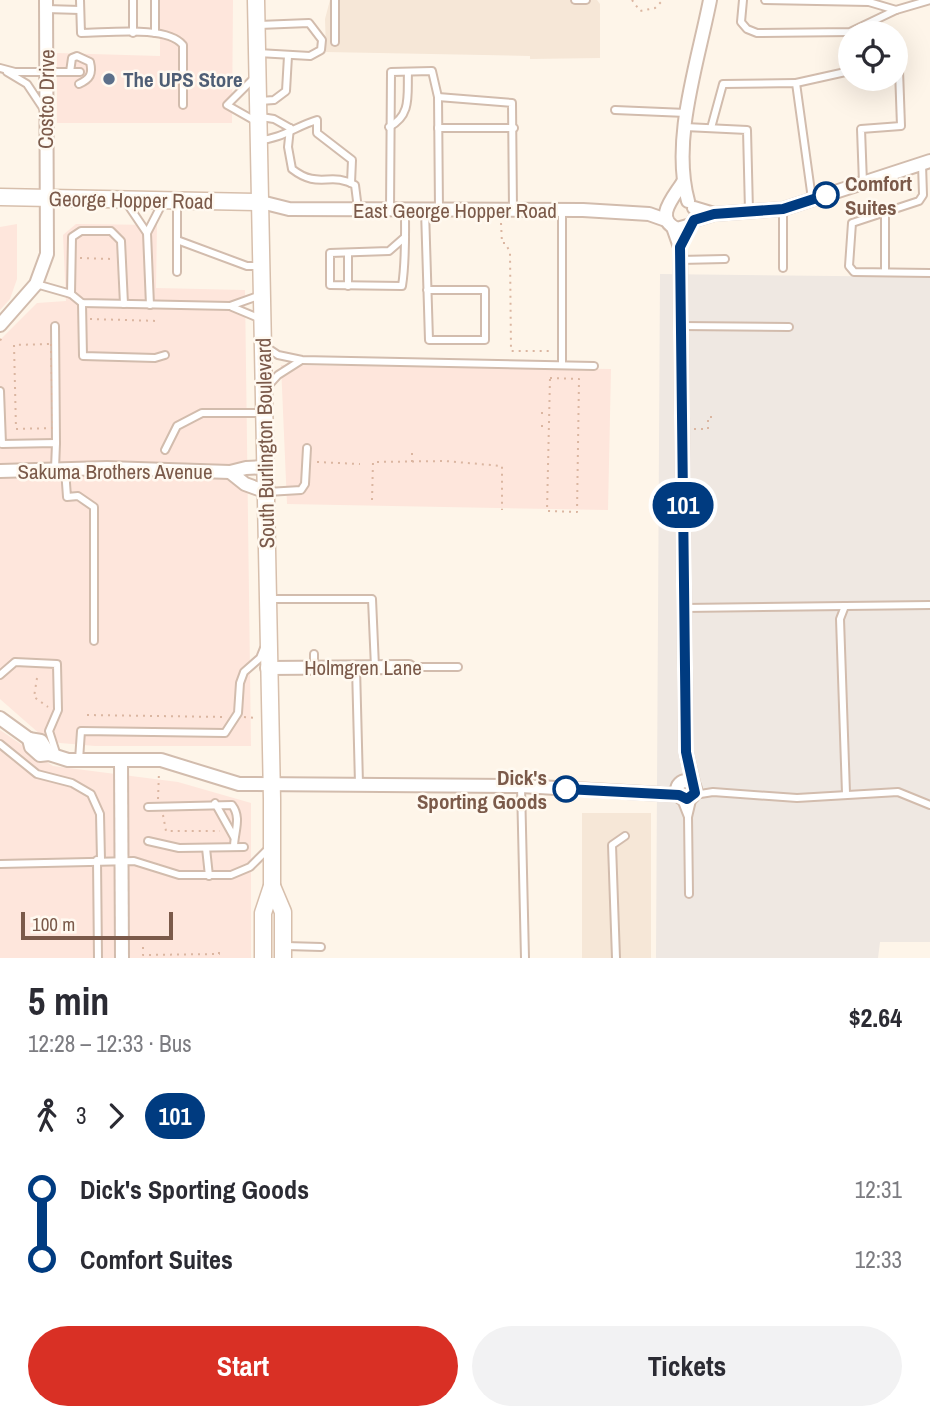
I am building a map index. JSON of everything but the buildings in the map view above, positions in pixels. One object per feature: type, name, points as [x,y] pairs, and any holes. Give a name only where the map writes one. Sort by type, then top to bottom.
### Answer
[{"type":"main road","name":"South Burlington Boulevard","points":[[256,0],[267,467],[267,668],[272,886],[263,913],[263,958]]},
{"type":"main road","name":"George Hopper Road","points":[[0,197],[261,202]]},
{"type":"main road","name":"South Burlington Boulevard","points":[[272,886],[283,912],[284,952]]},
{"type":"street","points":[[680,253],[692,214],[683,182],[682,143],[710,0]]},
{"type":"street","name":"Costco Drive","points":[[36,284],[47,254],[46,5]]},
{"type":"street","points":[[669,214],[783,209],[926,163]]},
{"type":"street","points":[[0,718],[29,740],[30,747],[40,755],[79,760],[160,760],[239,784],[521,786],[647,793],[686,790],[680,253],[669,214],[683,182]]},
{"type":"street","name":"East George Hopper Road","points":[[261,202],[289,209],[562,210],[669,214]]},
{"type":"street","points":[[669,214],[682,229],[692,214]]},
{"type":"street","points":[[0,325],[36,284]]},
{"type":"street","name":"Sakuma Brothers Avenue","points":[[0,471],[60,469],[230,472],[246,467],[267,467]]},
{"type":"street","name":"Sakuma Brothers Avenue","points":[[230,472],[245,484],[267,492]]},
{"type":"street","name":"Holmgren Lane","points":[[267,668],[314,661],[356,667],[409,667]]},
{"type":"street","points":[[121,761],[122,958]]},
{"type":"lane","points":[[80,0],[81,33],[155,33],[172,35],[183,45],[183,105]]},
{"type":"lane","points":[[133,0],[133,33]]},
{"type":"lane","points":[[155,0],[155,33]]},
{"type":"lane","points":[[335,0],[335,42]]},
{"type":"lane","points":[[575,0],[586,1]]},
{"type":"lane","points":[[743,0],[741,22],[747,29],[757,33],[850,32],[896,10],[930,0]]},
{"type":"lane","points":[[765,0],[869,2],[896,10]]},
{"type":"lane","points":[[46,5],[80,10]]},
{"type":"lane","points":[[257,25],[300,23],[316,27],[322,40],[321,50],[310,56],[258,53]]},
{"type":"lane","points":[[70,72],[72,58],[77,56],[90,62],[91,74],[79,84]]},
{"type":"lane","points":[[259,121],[274,100],[286,90],[288,56]]},
{"type":"lane","points":[[0,68],[15,72],[80,72]]},
{"type":"lane","points":[[0,68],[27,84],[45,112]]},
{"type":"lane","points":[[390,210],[391,72],[432,71],[438,97],[439,210]]},
{"type":"lane","points":[[389,127],[401,121],[407,111],[408,72]]},
{"type":"lane","points":[[258,74],[227,105],[259,121],[275,139],[290,128],[317,120],[317,133],[352,160],[351,183],[358,197],[358,209]]},
{"type":"lane","points":[[711,128],[723,84],[796,83],[838,74]]},
{"type":"lane","points":[[796,83],[812,200]]},
{"type":"lane","points":[[863,183],[861,129],[901,126],[900,91]]},
{"type":"lane","points":[[438,97],[508,101],[514,108],[513,210]]},
{"type":"lane","points":[[615,110],[688,114]]},
{"type":"lane","points":[[259,121],[274,119],[290,128]]},
{"type":"lane","points":[[685,127],[747,130],[749,211]]},
{"type":"lane","points":[[290,128],[288,146],[292,169],[306,180],[345,180],[351,183]]},
{"type":"lane","points":[[438,128],[514,128]]},
{"type":"lane","points":[[926,163],[922,198],[855,221],[849,226],[849,265],[854,272],[930,273]]},
{"type":"lane","points":[[125,201],[147,233],[150,305]]},
{"type":"lane","points":[[147,233],[171,201]]},
{"type":"lane","points":[[171,201],[177,240],[177,272]]},
{"type":"lane","points":[[783,209],[783,268]]},
{"type":"lane","points":[[405,210],[405,237],[402,286],[330,285],[330,253],[389,251],[405,237]]},
{"type":"lane","points":[[425,210],[427,290],[429,340],[485,340],[485,290],[427,290]]},
{"type":"lane","points":[[562,210],[562,365]]},
{"type":"lane","points":[[885,212],[885,272]]},
{"type":"lane","points":[[71,294],[72,237],[81,230],[116,233],[121,241],[124,304]]},
{"type":"lane","points":[[177,240],[247,266],[262,267]]},
{"type":"lane","points":[[348,253],[348,286]]},
{"type":"lane","points":[[680,253],[725,259]]},
{"type":"lane","points":[[36,284],[71,294],[82,303],[230,306],[263,295]]},
{"type":"lane","points":[[82,303],[83,356],[155,358],[165,355]]},
{"type":"lane","points":[[230,306],[264,321]]},
{"type":"lane","points":[[55,326],[56,443],[60,469],[67,497],[78,496],[94,507],[94,641]]},
{"type":"lane","points":[[681,326],[789,327]]},
{"type":"lane","points":[[264,346],[278,355],[302,360],[594,366]]},
{"type":"lane","points":[[265,388],[278,374],[302,360]]},
{"type":"lane","points":[[0,391],[1,444],[56,443]]},
{"type":"lane","points":[[165,450],[177,426],[202,413],[265,413]]},
{"type":"lane","points":[[267,492],[301,491],[305,484],[307,448]]},
{"type":"lane","points":[[267,599],[372,599],[375,667]]},
{"type":"lane","points":[[311,599],[312,609]]},
{"type":"lane","points":[[684,608],[930,604]]},
{"type":"lane","points":[[845,606],[840,619],[846,793]]},
{"type":"lane","points":[[79,760],[81,731],[225,733],[238,713],[240,683],[244,672],[260,658],[267,643]]},
{"type":"lane","points":[[0,675],[15,662],[57,664],[57,720],[51,723],[49,735],[53,756]]},
{"type":"lane","points":[[356,667],[359,786]]},
{"type":"lane","name":"Holmgren Lane","points":[[409,667],[458,667]]},
{"type":"lane","points":[[0,744],[37,774],[72,783],[91,794],[100,814],[98,958]]},
{"type":"lane","points":[[521,786],[525,958]]},
{"type":"lane","points":[[686,790],[797,798],[898,792],[930,805]]},
{"type":"lane","points":[[686,790],[689,894]]},
{"type":"lane","points":[[686,790],[688,817]]},
{"type":"lane","points":[[215,803],[234,839]]},
{"type":"lane","points":[[148,807],[226,803],[235,808],[238,825],[234,847]]},
{"type":"lane","points":[[615,958],[612,845],[625,836]]},
{"type":"lane","points":[[0,864],[121,860],[145,863],[179,875],[209,876],[231,874],[250,867],[267,852],[271,840]]},
{"type":"lane","points":[[148,841],[179,848],[244,847]]},
{"type":"lane","points":[[206,848],[209,876]]},
{"type":"lane","points":[[284,952],[321,947]]},
{"type":"path","points":[[632,0],[640,11],[655,8],[663,0]]},
{"type":"path","points":[[501,223],[502,243],[505,243],[510,252],[511,351],[550,351]]},
{"type":"path","points":[[75,258],[118,259]]},
{"type":"path","points":[[82,318],[159,321]]},
{"type":"path","points":[[51,344],[53,428],[16,429],[14,351],[14,345],[51,344]]},
{"type":"path","points":[[10,348],[14,351]]},
{"type":"path","points":[[550,378],[578,378],[578,512],[547,511],[549,426],[550,378]]},
{"type":"path","points":[[541,413],[549,413]]},
{"type":"path","points":[[693,429],[708,429],[708,417],[712,417]]},
{"type":"path","points":[[541,426],[549,426]]},
{"type":"path","points":[[412,452],[412,463]]},
{"type":"path","points":[[434,461],[434,466]]},
{"type":"path","points":[[372,500],[373,462],[434,461],[502,466],[502,510]]},
{"type":"path","points":[[317,462],[360,464]]},
{"type":"path","points":[[341,464],[341,469]]},
{"type":"path","points":[[37,678],[34,697],[52,710],[51,713]]},
{"type":"path","points":[[87,715],[232,717]]},
{"type":"path","points":[[243,717],[257,718]]},
{"type":"path","points":[[158,802],[159,772]]},
{"type":"path","points":[[163,809],[166,831],[228,831]]},
{"type":"path","points":[[143,947],[143,955],[219,954],[219,949]]},
{"type":"shaded area","points":[[160,0],[233,0],[232,123],[57,123],[57,53],[160,56]]},
{"type":"shaded area","points":[[330,0],[597,0],[600,4],[600,58],[530,59],[530,56],[326,52],[325,19]]},
{"type":"shaded area","points":[[17,224],[17,279],[10,299],[0,310],[0,227]]},
{"type":"shaded area","points":[[76,224],[157,225],[156,288],[245,290],[251,746],[95,746],[49,742],[0,699],[0,340],[37,303],[66,301],[63,235]]},
{"type":"shaded area","points":[[660,274],[930,277],[930,942],[880,942],[878,958],[656,958]]},
{"type":"shaded area","points":[[281,365],[611,369],[608,510],[287,504]]},
{"type":"shaded area","points":[[0,730],[53,766],[178,782],[251,803],[251,958],[0,958]]},
{"type":"shaded area","points":[[582,813],[651,813],[651,958],[582,958]]},
{"type":"bus line","name":"101","points":[[566,789],[679,795],[683,799],[690,799],[695,793],[686,752],[680,247],[694,220],[714,214],[783,209],[826,195]]},
{"type":"place","name":"The UPS Store","points":[[109,79]]},
{"type":"place","name":"Comfort Suites","points":[[826,195]]},
{"type":"place","name":"Dick's Sporting Goods","points":[[566,789]]}]
